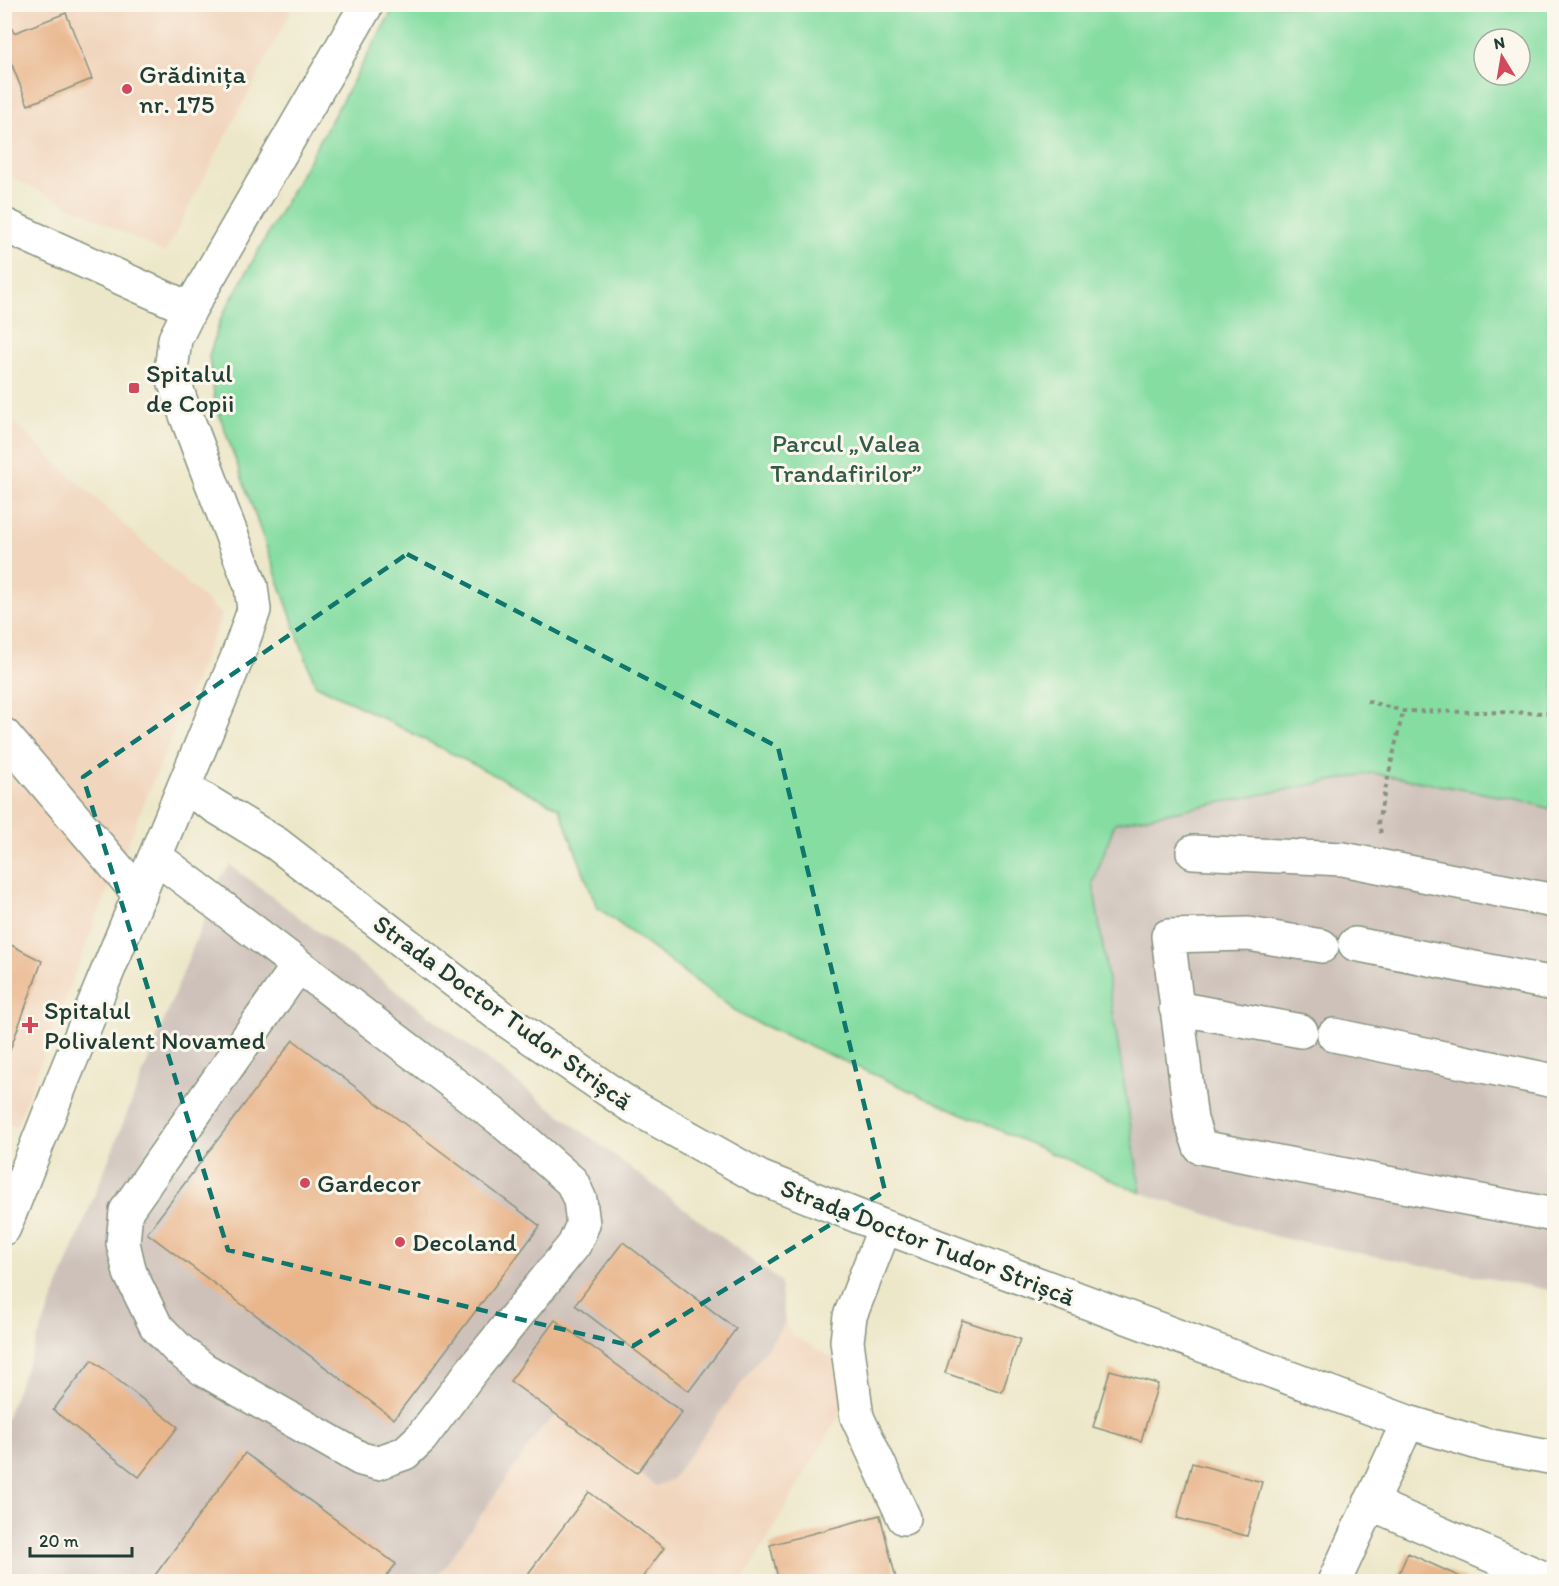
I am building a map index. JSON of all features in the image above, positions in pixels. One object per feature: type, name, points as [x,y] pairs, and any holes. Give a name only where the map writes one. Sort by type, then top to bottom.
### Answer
[{"type":"street","points":[[4,1228],[61,1084],[185,788],[254,610],[251,586],[171,371],[175,339],[190,309],[367,4]]},
{"type":"street","points":[[4,225],[190,309]]},
{"type":"street","points":[[4,735],[140,895]]},
{"type":"street","name":"Strada Doctor Tudor Strișcă","points":[[185,788],[277,844],[500,1016],[627,1103],[759,1177],[885,1227],[1408,1422],[1485,1445],[1554,1458]]},
{"type":"street","points":[[1192,852],[1343,860],[1554,901]]},
{"type":"street","points":[[156,857],[500,1119],[572,1182],[580,1200],[583,1224],[574,1245],[470,1373],[421,1438],[405,1453],[377,1463],[361,1460],[203,1369],[178,1349],[156,1326],[130,1273],[123,1243],[126,1210],[298,966]]},
{"type":"street","points":[[1322,946],[1248,934],[1168,936],[1191,1120],[1200,1147],[1554,1215]]},
{"type":"street","points":[[1355,944],[1554,984]]},
{"type":"street","points":[[1176,1008],[1301,1031]]},
{"type":"street","points":[[1334,1035],[1554,1081]]},
{"type":"street","points":[[885,1227],[850,1316],[847,1341],[856,1417],[904,1518]]},
{"type":"street","points":[[1334,1581],[1408,1422]]},
{"type":"street","points":[[1370,1503],[1541,1577],[1543,1581]]},
{"type":"path","points":[[1367,701],[1403,711],[1554,713]]},
{"type":"path","points":[[1378,822],[1403,711]]},
{"type":"highlighted area","points":[[407,554],[778,747],[885,1191],[633,1346],[228,1250],[83,777]]},
{"type":"shaded area","name":"Grădinița nr. 175","points":[[4,5],[294,5],[165,253],[5,174]]},
{"type":"shaded area","points":[[4,414],[222,615],[92,929],[16,1127],[4,1121]]},
{"type":"shaded area","points":[[1372,773],[1521,800],[1554,810],[1554,1291],[1277,1237],[1141,1193],[1093,883],[1115,823]]},
{"type":"shaded area","points":[[230,865],[780,1281],[785,1323],[672,1479],[656,1486],[561,1411],[542,1428],[435,1581],[5,1581],[4,1423],[221,877]]},
{"type":"shaded area","points":[[785,1323],[793,1336],[863,1374],[743,1581],[435,1582],[542,1428],[561,1411],[672,1479]]},
{"type":"green space","name":"Parcul „Valea Trandafirilor”","points":[[396,4],[1554,5],[1554,810],[1521,800],[1372,773],[1115,823],[1093,883],[1141,1193],[744,1017],[597,907],[559,808],[315,684],[215,402],[209,356],[221,318]]},
{"type":"building","points":[[4,10],[14,33],[66,13],[92,79],[28,105],[4,45]]},
{"type":"building","points":[[11,945],[42,961],[5,1064],[4,947]]},
{"type":"building","points":[[293,1040],[540,1226],[394,1419],[147,1233]]},
{"type":"building","points":[[623,1242],[736,1329],[689,1391],[575,1305]]},
{"type":"building","points":[[555,1320],[682,1412],[637,1473],[510,1381]]},
{"type":"building","points":[[962,1320],[1020,1339],[1002,1392],[945,1373]]},
{"type":"building","points":[[92,1360],[178,1427],[139,1477],[53,1410]]},
{"type":"building","points":[[1110,1370],[1158,1384],[1141,1441],[1093,1427]]},
{"type":"building","points":[[245,1453],[396,1564],[382,1582],[150,1582]]},
{"type":"building","points":[[1192,1463],[1262,1482],[1247,1536],[1177,1518]]},
{"type":"building","points":[[589,1492],[664,1548],[639,1582],[522,1582]]},
{"type":"building","points":[[880,1515],[897,1582],[779,1582],[770,1545]]},
{"type":"building","points":[[1408,1553],[1471,1582],[1395,1582]]},
{"type":"place","name":"Grădinița nr. 175","points":[[127,89]]},
{"type":"place","name":"Spitalul de Copii","points":[[134,388]]},
{"type":"place","name":"Spitalul Polivalent Novamed","points":[[30,1025]]},
{"type":"place","name":"Gardecor","points":[[305,1183]]},
{"type":"place","name":"Decoland","points":[[400,1242]]}]
